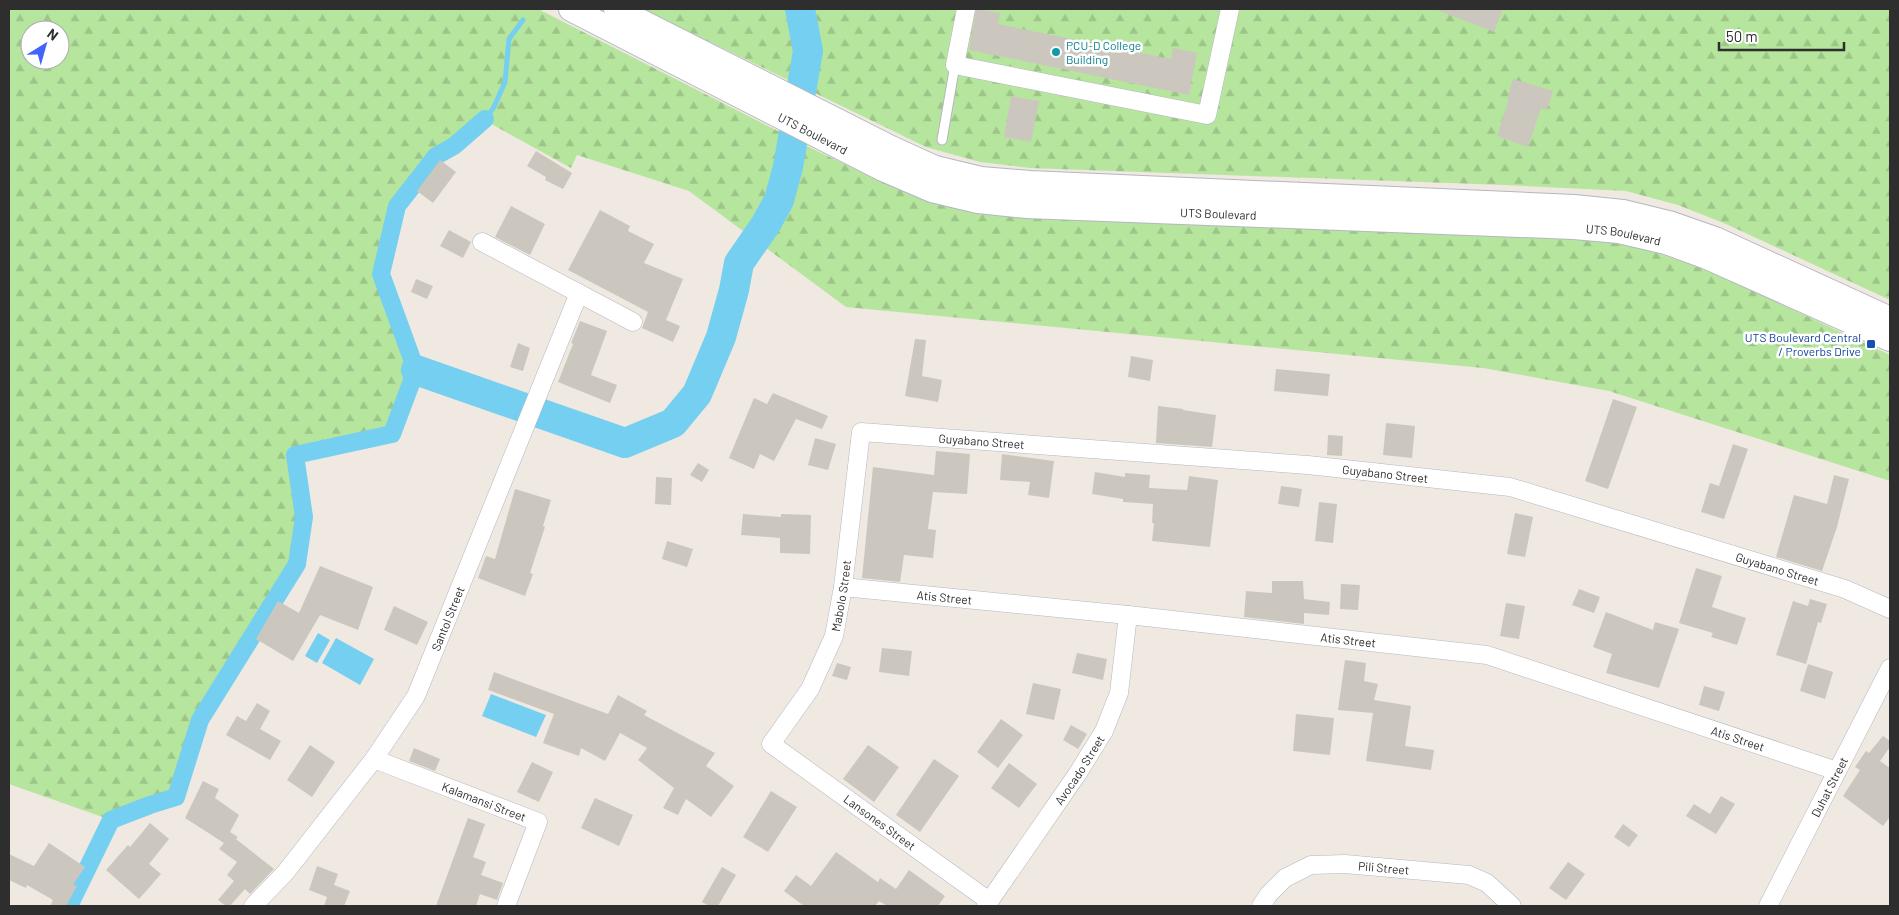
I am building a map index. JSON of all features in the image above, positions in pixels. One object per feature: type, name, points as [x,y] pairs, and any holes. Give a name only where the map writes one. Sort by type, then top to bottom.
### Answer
[{"type":"main road","name":"UTS Boulevard","points":[[571,9],[756,92],[822,126],[883,169],[932,190],[978,202],[1027,206],[1564,227],[1619,231],[1666,242],[1707,257],[1890,339]]},
{"type":"main road","name":"UTS Boulevard","points":[[616,9],[756,92]]},
{"type":"main road","name":"UTS Boulevard","points":[[822,126],[891,148],[935,168],[981,179],[1040,184],[1574,207],[1623,212],[1672,224],[1715,240],[1890,319]]},
{"type":"street","points":[[966,9],[955,65],[1207,115],[1230,9]]},
{"type":"street","points":[[482,242],[633,322]]},
{"type":"street","name":"Santol Street","points":[[253,906],[285,873],[374,759],[416,696],[520,434],[579,293]]},
{"type":"street","name":"Mabolo Street","points":[[771,744],[810,689],[834,636],[843,587],[861,432]]},
{"type":"street","name":"Guyabano Street","points":[[861,432],[1308,465],[1510,487],[1845,589],[1890,609]]},
{"type":"street","name":"Atis Street","points":[[843,587],[1128,615],[1487,654],[1837,771]]},
{"type":"street","name":"Avocado Street","points":[[987,904],[1078,773],[1104,731],[1118,693],[1128,615]]},
{"type":"street","name":"Duhat Street","points":[[1768,906],[1890,668]]},
{"type":"street","name":"Lansones Street","points":[[771,744],[987,904]]},
{"type":"street","name":"Kalamansi Street","points":[[374,759],[538,822],[506,906]]},
{"type":"street","name":"Pili Street","points":[[1260,906],[1285,878],[1312,865],[1345,864],[1469,875],[1487,883],[1512,906]]},
{"type":"lane","points":[[942,140],[955,65]]},
{"type":"green space","points":[[9,9],[538,9],[811,148],[878,180],[930,200],[1026,216],[1595,240],[1664,255],[1707,271],[1890,355],[1890,481],[1609,391],[1483,368],[846,307],[689,191],[577,155],[571,168],[484,120],[454,146],[436,157],[397,206],[381,274],[416,370],[392,434],[295,455],[304,517],[297,564],[200,720],[176,797],[111,820],[9,784]]},
{"type":"green space","points":[[642,9],[1890,9],[1890,300],[1726,224],[1678,205],[1626,191],[1030,168],[980,162],[926,147]]},
{"type":"water","points":[[318,633],[330,640],[317,663],[305,656]]},
{"type":"water","points":[[336,638],[374,659],[360,685],[322,663]]},
{"type":"water","points":[[491,694],[546,715],[536,737],[482,716]]},
{"type":"building","name":"PCU-D College Building","points":[[976,9],[1000,13],[998,24],[1171,59],[1173,48],[1197,53],[1189,95],[969,50]]},
{"type":"building","points":[[1437,9],[1503,9],[1494,32]]},
{"type":"building","points":[[1513,79],[1553,91],[1547,110],[1541,108],[1528,147],[1497,136],[1509,99],[1507,99]]},
{"type":"building","points":[[1011,96],[1039,101],[1031,142],[1004,137]]},
{"type":"building","points":[[536,151],[572,173],[563,189],[545,180],[546,177],[527,166]]},
{"type":"building","points":[[440,160],[456,172],[433,203],[417,191]]},
{"type":"building","points":[[511,206],[545,224],[530,255],[495,237]]},
{"type":"building","points":[[600,210],[630,226],[628,231],[654,244],[644,263],[683,279],[666,320],[680,326],[673,342],[642,328],[648,312],[568,270]]},
{"type":"building","points":[[449,230],[471,242],[463,258],[440,246]]},
{"type":"building","points":[[416,279],[433,286],[427,299],[411,292]]},
{"type":"building","points":[[580,321],[607,331],[591,375],[617,385],[610,403],[558,382]]},
{"type":"building","points":[[915,339],[926,340],[922,376],[942,380],[938,402],[905,396]]},
{"type":"building","points":[[518,343],[530,348],[523,371],[510,367]]},
{"type":"building","points":[[1131,356],[1153,360],[1150,381],[1128,377]]},
{"type":"building","points":[[1276,369],[1330,374],[1328,396],[1274,391]]},
{"type":"building","points":[[773,393],[828,416],[822,429],[796,419],[774,461],[760,454],[754,469],[729,458],[754,398],[767,404]]},
{"type":"building","points":[[1613,399],[1637,407],[1608,489],[1585,481]]},
{"type":"building","points":[[1158,406],[1216,415],[1212,447],[1156,443]]},
{"type":"building","points":[[1386,423],[1415,426],[1412,458],[1383,455]]},
{"type":"building","points":[[1328,435],[1343,436],[1342,456],[1327,455]]},
{"type":"building","points":[[815,438],[836,444],[828,470],[808,465]]},
{"type":"building","points":[[1733,444],[1748,449],[1724,519],[1701,512],[1710,483],[1719,486]]},
{"type":"building","points":[[936,451],[970,454],[967,494],[933,492],[928,529],[936,530],[933,558],[904,555],[900,582],[862,578],[873,467],[934,475]]},
{"type":"building","points":[[1002,454],[1054,461],[1049,498],[1028,495],[1030,482],[1000,480]]},
{"type":"building","points":[[698,463],[709,470],[702,482],[690,475]]},
{"type":"building","points":[[1095,472],[1125,477],[1125,473],[1150,475],[1149,488],[1187,490],[1189,476],[1218,480],[1210,547],[1152,541],[1154,523],[1152,523],[1153,504],[1123,502],[1123,499],[1092,494]]},
{"type":"building","points":[[1834,475],[1849,479],[1837,527],[1822,571],[1776,557],[1794,495],[1827,504]]},
{"type":"building","points":[[656,477],[672,478],[671,505],[655,504]]},
{"type":"building","points":[[1281,486],[1302,489],[1299,507],[1278,504]]},
{"type":"building","points":[[515,489],[551,500],[543,526],[545,527],[530,573],[533,574],[525,596],[478,578],[486,556],[495,559]]},
{"type":"building","points":[[1319,502],[1337,504],[1333,543],[1315,541]]},
{"type":"building","points":[[1515,513],[1533,517],[1525,557],[1507,554]]},
{"type":"building","points":[[743,514],[781,517],[781,514],[811,515],[810,554],[780,553],[780,538],[741,535]]},
{"type":"building","points":[[667,541],[693,549],[687,567],[662,559]]},
{"type":"building","points":[[320,566],[373,587],[358,630],[320,615],[293,661],[256,639],[278,601],[299,613]]},
{"type":"building","points":[[1696,568],[1722,576],[1712,607],[1746,618],[1737,645],[1711,637],[1713,633],[1679,623]]},
{"type":"building","points":[[1272,581],[1303,581],[1304,599],[1330,602],[1329,615],[1304,613],[1304,624],[1244,617],[1246,591],[1272,593]]},
{"type":"building","points":[[1341,584],[1360,585],[1358,610],[1340,609]]},
{"type":"building","points":[[1579,589],[1600,597],[1594,613],[1572,605]]},
{"type":"building","points":[[1810,599],[1827,604],[1821,623],[1818,622],[1806,664],[1776,655],[1793,601],[1808,606]]},
{"type":"building","points":[[1506,603],[1525,606],[1519,639],[1500,636]]},
{"type":"building","points":[[394,606],[428,622],[417,645],[384,630]]},
{"type":"building","points":[[1606,612],[1653,630],[1655,622],[1679,629],[1659,688],[1606,673],[1612,654],[1593,647]]},
{"type":"building","points":[[882,648],[912,651],[909,676],[879,672]]},
{"type":"building","points":[[1077,653],[1107,659],[1103,680],[1072,673]]},
{"type":"building","points":[[1345,660],[1366,663],[1364,681],[1378,684],[1374,700],[1411,706],[1405,746],[1434,750],[1431,770],[1366,761],[1373,713],[1338,710]]},
{"type":"building","points":[[837,663],[851,667],[847,680],[832,676]]},
{"type":"building","points":[[1808,664],[1833,672],[1825,699],[1800,691]]},
{"type":"building","points":[[494,672],[608,714],[618,695],[647,711],[644,715],[715,753],[706,766],[734,786],[711,817],[686,799],[678,815],[663,808],[674,788],[638,760],[647,748],[620,733],[605,761],[581,748],[579,756],[543,743],[554,714],[488,690]]},
{"type":"building","points":[[1033,683],[1061,689],[1054,720],[1026,714]]},
{"type":"building","points":[[1704,686],[1725,692],[1719,711],[1699,705]]},
{"type":"building","points":[[257,703],[270,711],[260,729],[281,741],[270,760],[226,735],[237,716],[246,721]]},
{"type":"building","points":[[1296,714],[1334,718],[1330,755],[1293,751]]},
{"type":"building","points":[[1001,719],[1023,735],[998,768],[977,752]]},
{"type":"building","points":[[1071,725],[1087,734],[1078,749],[1063,740]]},
{"type":"building","points":[[1883,736],[1890,741],[1890,747],[1880,761],[1890,768],[1890,817],[1883,826],[1843,796],[1860,770],[1855,767],[1866,751],[1869,753]]},
{"type":"building","points":[[310,745],[335,762],[312,797],[287,780]]},
{"type":"building","points":[[868,745],[899,767],[874,802],[843,779]]},
{"type":"building","points":[[414,748],[440,759],[435,771],[409,761]]},
{"type":"building","points":[[934,759],[959,776],[920,832],[896,815]]},
{"type":"building","points":[[532,762],[553,772],[539,802],[517,792]]},
{"type":"building","points":[[1009,763],[1037,784],[1019,808],[991,788]]},
{"type":"building","points":[[203,781],[219,789],[215,798],[239,815],[230,832],[274,869],[250,894],[245,889],[230,906],[226,906],[218,900],[234,881],[227,875],[237,862],[219,849],[224,843],[185,818]]},
{"type":"building","points":[[771,791],[797,807],[768,852],[743,837]]},
{"type":"building","points":[[1721,796],[1735,804],[1716,834],[1686,816],[1694,804],[1710,814]]},
{"type":"building","points":[[595,798],[633,815],[619,846],[581,828]]},
{"type":"building","points":[[468,818],[485,824],[473,857],[486,862],[481,875],[503,883],[497,900],[480,894],[476,906],[436,906]]},
{"type":"building","points":[[150,823],[169,839],[149,864],[161,874],[139,899],[106,870],[128,845],[130,847]]},
{"type":"building","points":[[1623,824],[1638,835],[1629,847],[1614,837]]},
{"type":"building","points":[[49,843],[85,867],[73,885],[77,886],[66,906],[50,906],[53,900],[27,885],[26,888],[9,880],[9,854],[34,866]]},
{"type":"building","points":[[836,852],[878,882],[880,878],[896,889],[909,870],[945,896],[938,906],[887,906],[879,901],[875,906],[804,906],[784,891],[796,875],[811,886]]},
{"type":"building","points":[[1568,862],[1585,874],[1566,900],[1549,888]]},
{"type":"building","points":[[317,866],[338,874],[334,885],[350,891],[344,906],[324,906],[327,897],[309,890]]},
{"type":"building","points":[[722,867],[736,875],[718,906],[709,906],[702,902]]},
{"type":"waterway","points":[[416,370],[625,443],[673,423],[697,394],[721,337],[734,290],[739,263],[766,224],[779,200],[788,167],[808,51],[800,9]]},
{"type":"waterway","points":[[485,119],[494,107],[505,82],[509,39],[523,20]]},
{"type":"waterway","points":[[69,906],[111,820],[176,797],[200,720],[297,564],[304,517],[295,455],[392,434],[416,370],[381,274],[397,206],[436,156],[454,146],[485,119]]},
{"type":"place","name":"PCU-D College Building","points":[[1056,52]]},
{"type":"place","name":"UTS Boulevard Central / Proverbs Drive","points":[[1871,344]]}]
